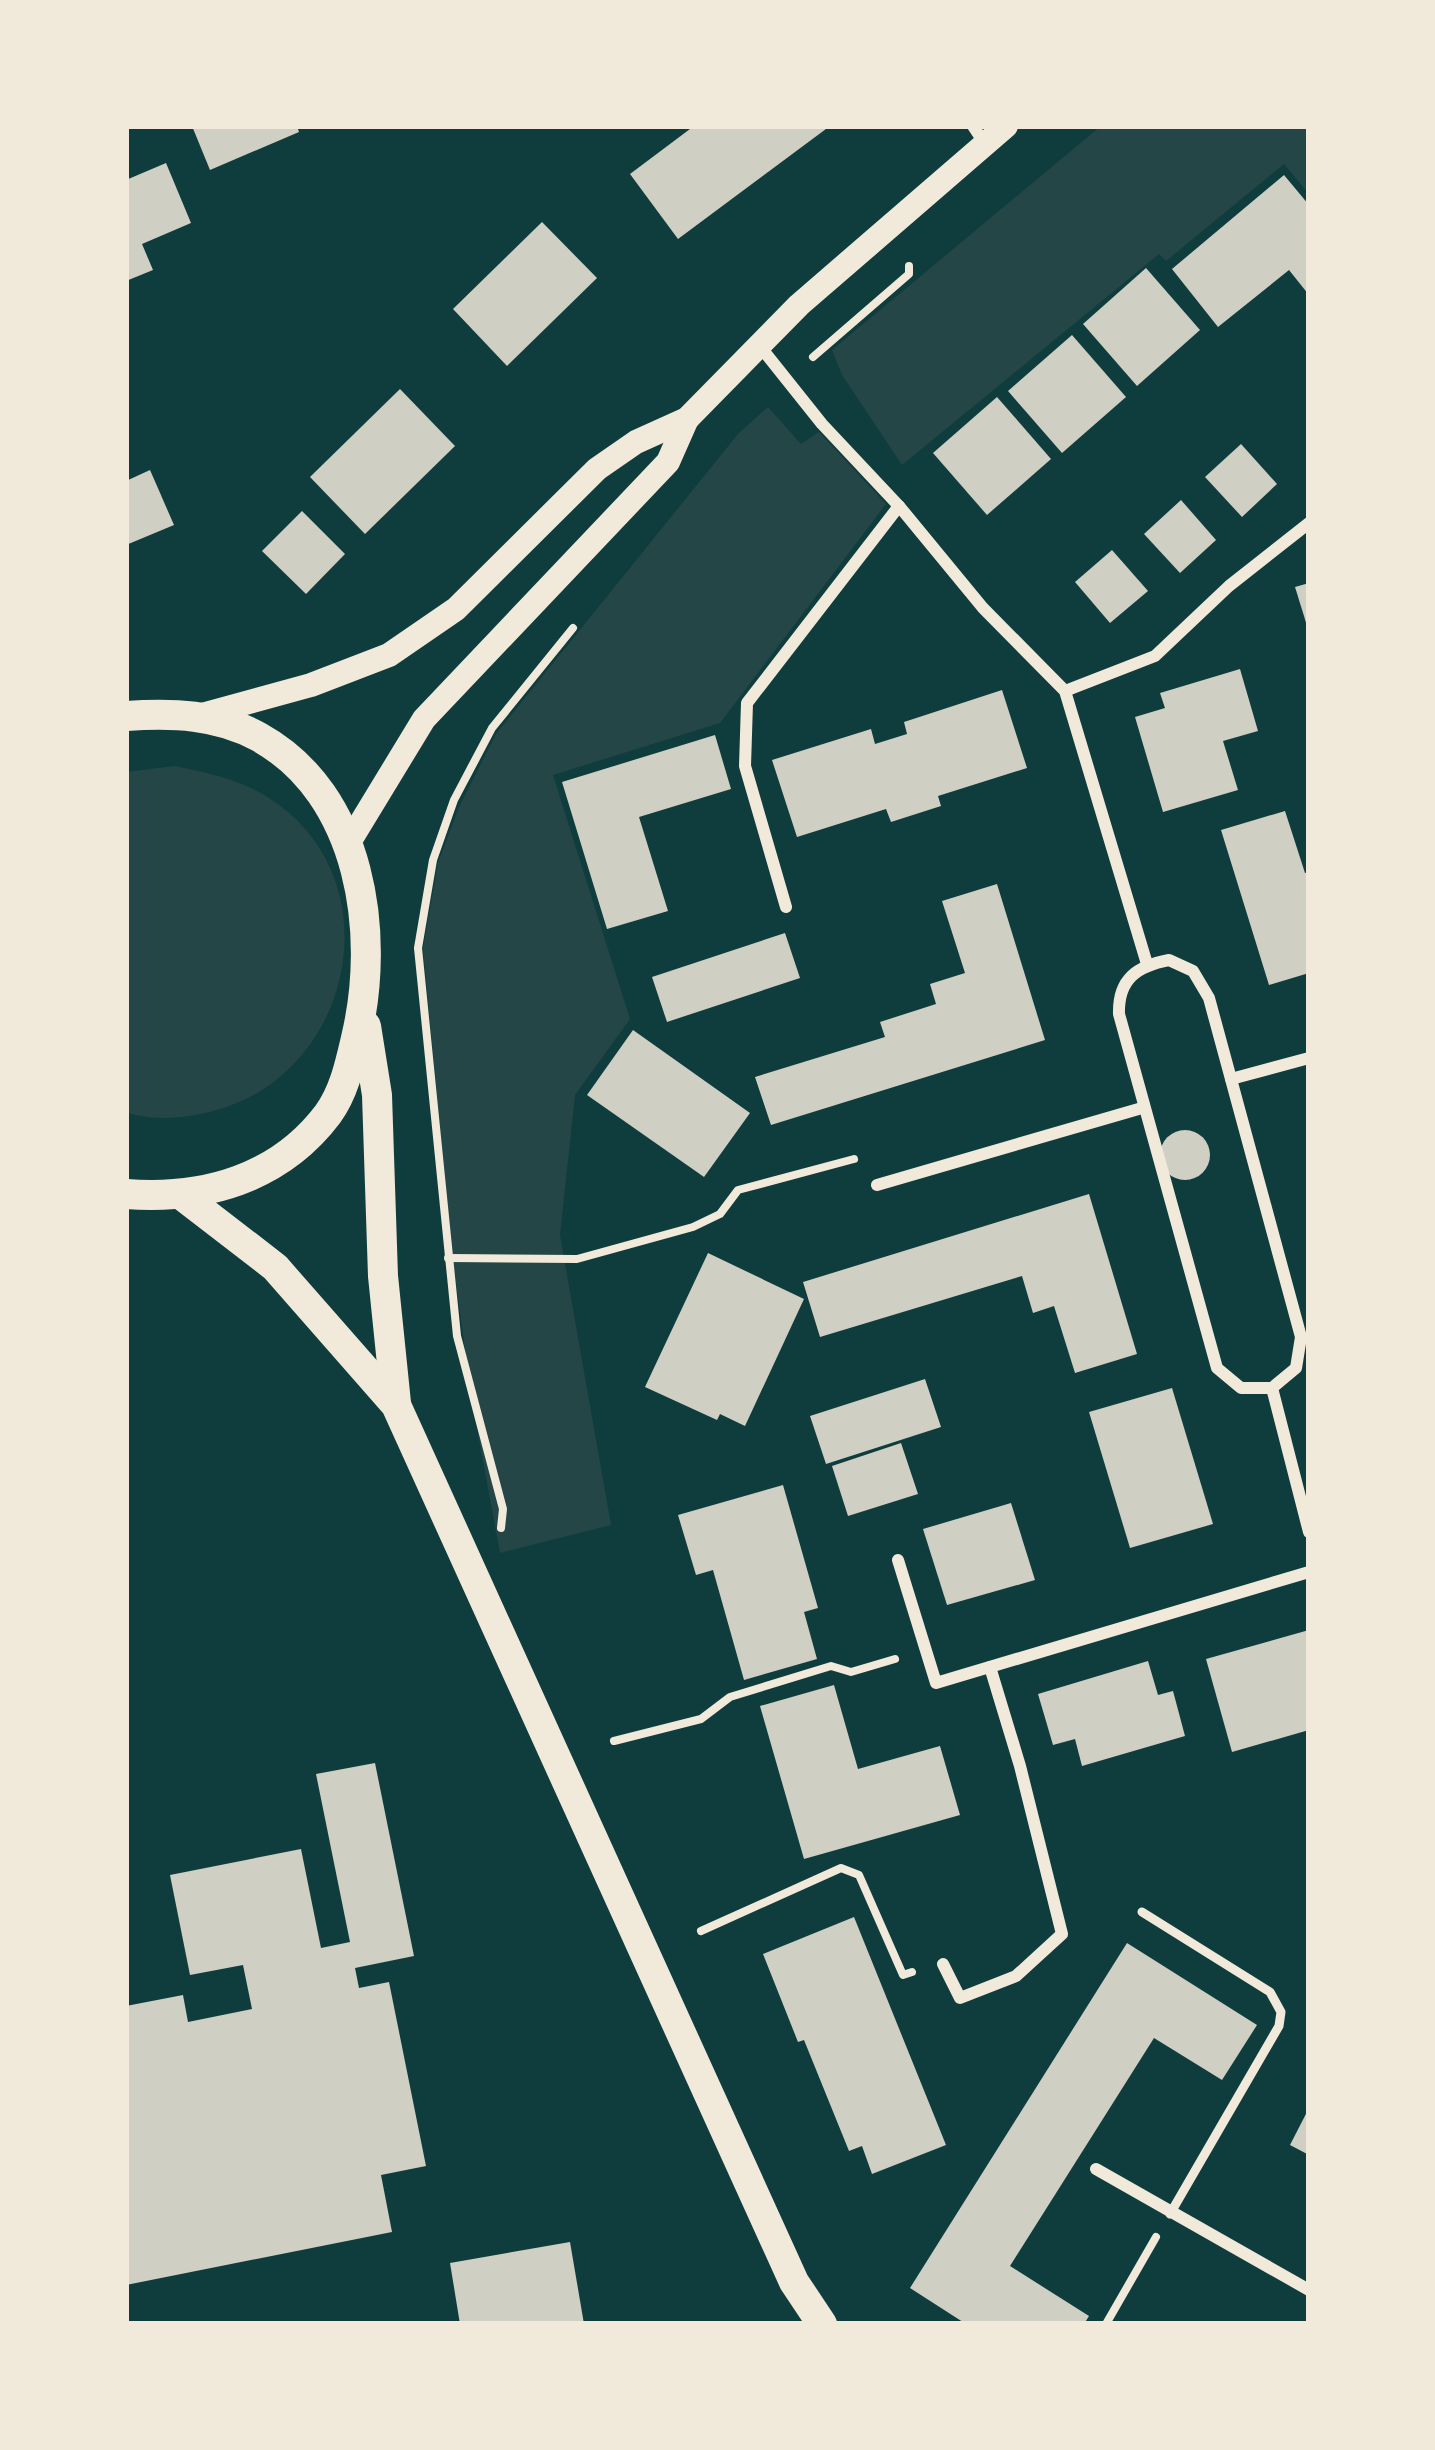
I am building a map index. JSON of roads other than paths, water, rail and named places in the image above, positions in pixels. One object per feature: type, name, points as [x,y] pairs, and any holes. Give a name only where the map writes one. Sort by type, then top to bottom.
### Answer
[{"type":"main road","points":[[126,716],[198,716],[311,685],[389,655],[456,608],[597,469],[636,442],[687,418],[979,135],[1006,126]]},
{"type":"main road","points":[[348,844],[424,719],[668,462],[687,418]]},
{"type":"main road","points":[[126,1194],[183,1196],[212,1191],[267,1168],[313,1132],[331,1110],[342,1088],[363,1009],[364,925],[348,844],[320,793],[279,751],[258,737],[198,716]]},
{"type":"main road","points":[[363,1009],[376,1095],[383,1276],[396,1405]]},
{"type":"main road","points":[[183,1196],[275,1267],[396,1405],[794,2282],[823,2324]]},
{"type":"main road","points":[[794,2282],[800,2324]]},
{"type":"street","points":[[759,345],[983,608],[1065,691],[1147,964]]},
{"type":"street","points":[[786,908],[745,766],[747,703],[898,506]]},
{"type":"street","points":[[1065,691],[1155,656],[1229,586],[1309,523]]},
{"type":"street","points":[[1168,960],[1182,964],[1204,983],[1301,1337],[1296,1368],[1272,1388],[1241,1388],[1217,1368],[1142,1108],[1119,1000],[1131,975],[1147,964],[1168,960]]},
{"type":"street","points":[[1232,1079],[1309,1058]]},
{"type":"street","points":[[877,1185],[1142,1108]]},
{"type":"street","points":[[1272,1388],[1309,1532]]},
{"type":"street","points":[[898,1560],[936,1683],[1309,1572]]},
{"type":"street","points":[[943,1964],[960,1998],[1016,1976],[1062,1934],[990,1667]]},
{"type":"street","points":[[1096,2169],[1309,2290]]},
{"type":"lane","points":[[1142,1912],[1270,1992],[1280,2012],[1279,2026],[1170,2214]]}]
